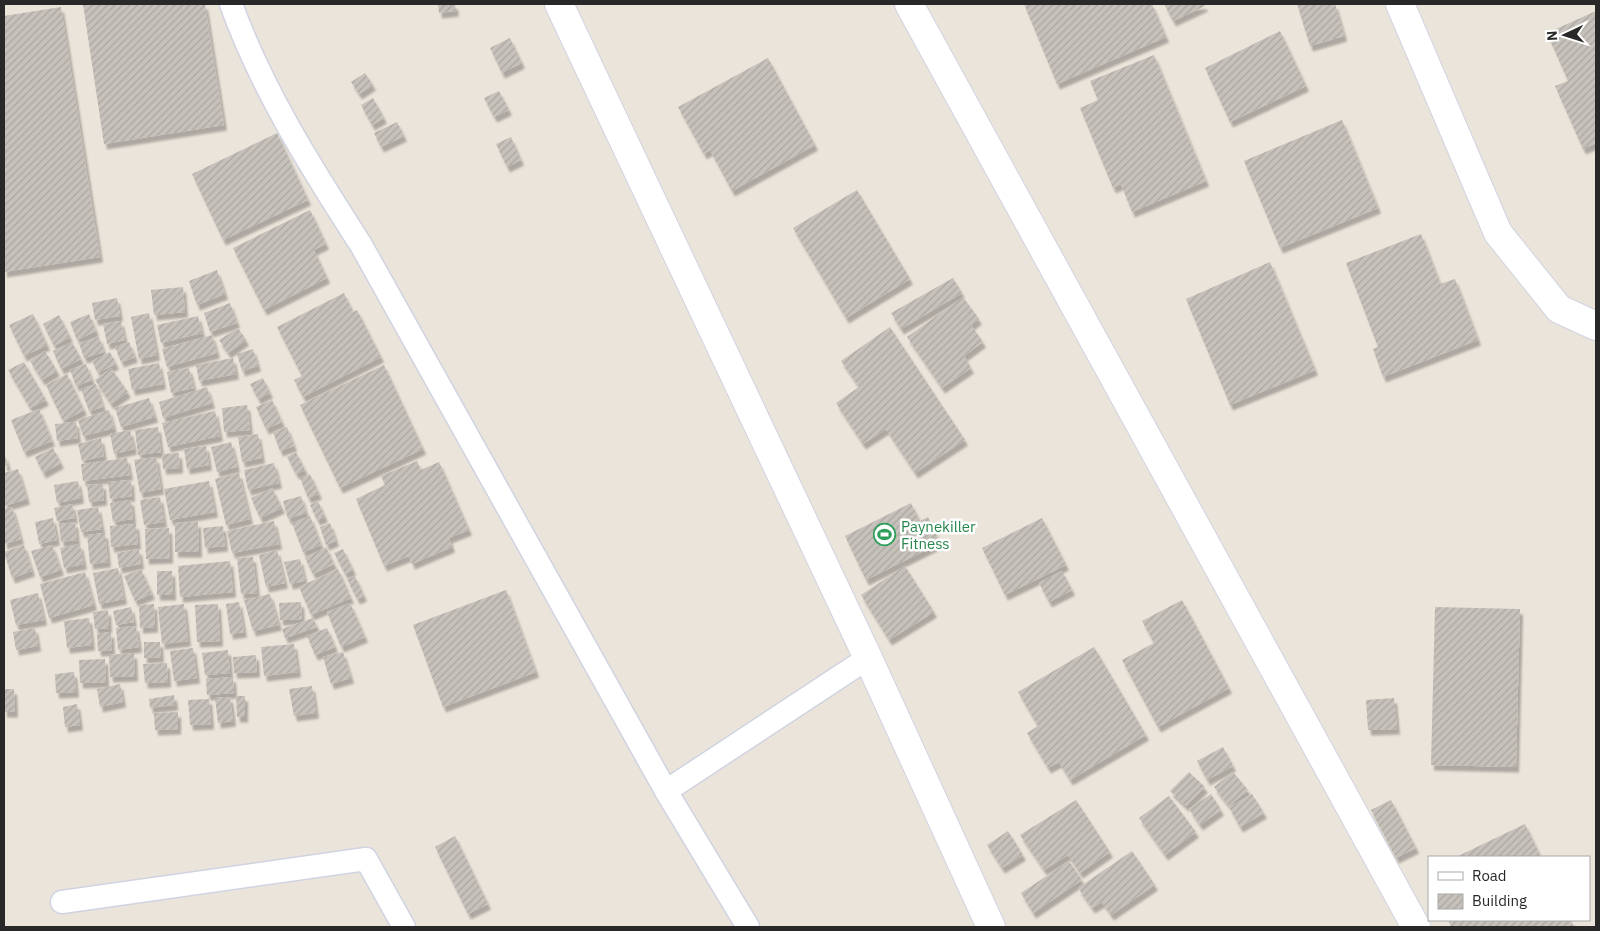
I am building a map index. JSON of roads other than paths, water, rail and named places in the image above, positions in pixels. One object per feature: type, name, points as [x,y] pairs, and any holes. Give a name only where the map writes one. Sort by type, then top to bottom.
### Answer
[{"type":"street","points":[[559,4],[868,658],[991,927]]},
{"type":"street","points":[[909,4],[1416,927]]},
{"type":"street","points":[[1400,4],[1498,233],[1559,309],[1596,326]]},
{"type":"lane","points":[[231,4],[272,96],[322,184],[361,245],[666,791],[748,927]]},
{"type":"lane","points":[[666,791],[868,658]]},
{"type":"lane","points":[[62,902],[366,859],[404,927]]},
{"type":"place","name":"Paynekiller Fitness","points":[[885,535]]}]
